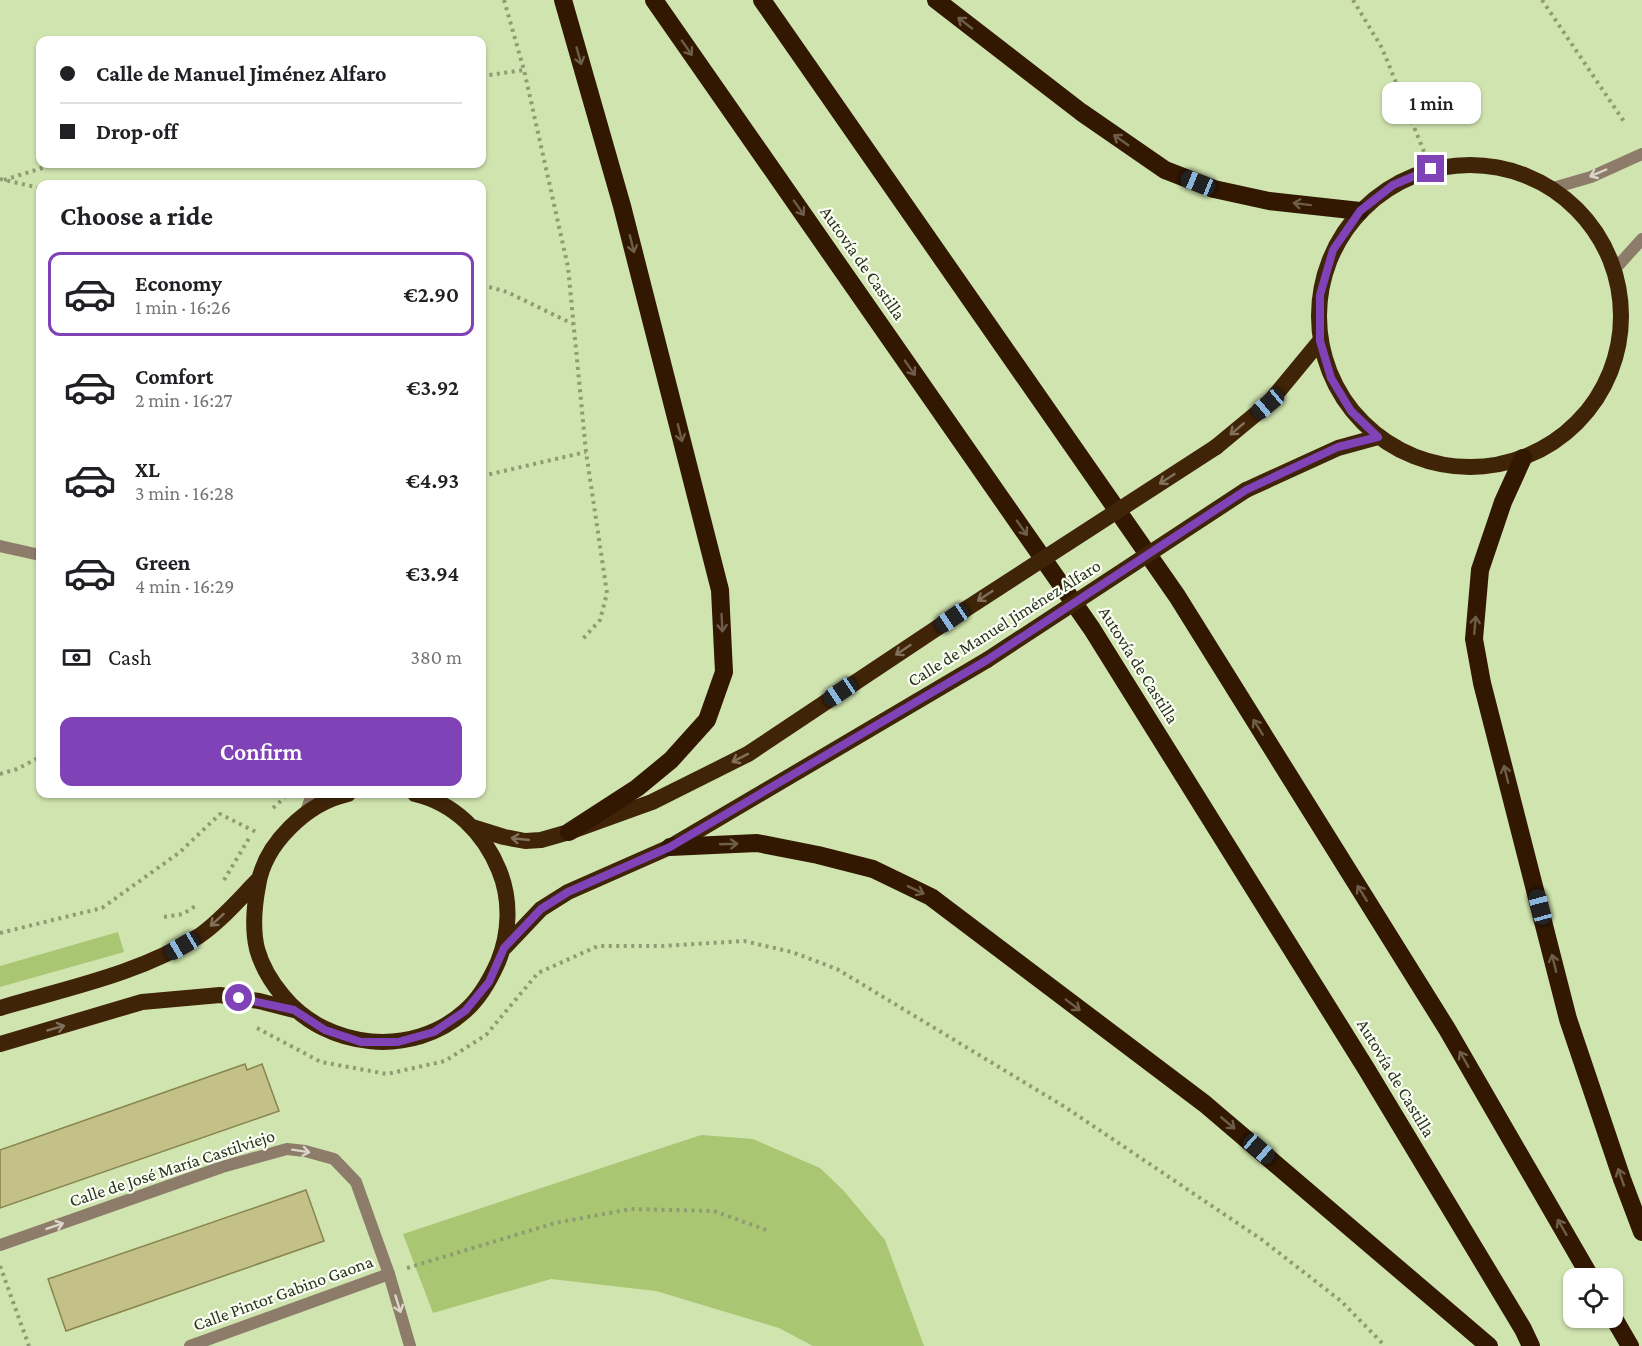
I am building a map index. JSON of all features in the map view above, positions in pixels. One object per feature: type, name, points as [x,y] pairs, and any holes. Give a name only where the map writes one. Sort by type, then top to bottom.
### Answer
[{"type":"highway","points":[[563,0],[622,206],[720,590],[724,672],[706,720],[671,760],[637,788],[569,832]]},
{"type":"highway","name":"Autovía de Castilla","points":[[654,0],[1092,629],[1368,1070],[1531,1346]]},
{"type":"highway","points":[[762,0],[1177,597],[1447,1029],[1585,1268]]},
{"type":"highway","points":[[936,0],[1081,112],[1165,170],[1214,189],[1269,201],[1360,211]]},
{"type":"highway","points":[[1473,164],[1484,165],[1514,170],[1553,188],[1579,210],[1600,237],[1615,269],[1622,314],[1615,360],[1595,402],[1563,436],[1523,458],[1473,468],[1423,461],[1378,437],[1351,411],[1331,378],[1320,341],[1320,295],[1333,250],[1360,211],[1393,185],[1431,169],[1473,164]]},
{"type":"highway","name":"Calle de Manuel Jiménez Alfaro","points":[[472,827],[525,841],[541,840],[652,802],[748,754],[952,618],[1216,447],[1268,404],[1320,341]]},
{"type":"highway","name":"Calle de Manuel Jiménez Alfaro","points":[[504,948],[541,909],[568,892],[670,847],[987,660],[1246,490],[1338,447],[1378,437]]},
{"type":"highway","points":[[1523,458],[1503,502],[1480,570],[1474,639],[1482,683],[1568,1019],[1642,1232]]},
{"type":"highway","points":[[294,1010],[272,982],[257,949],[253,914],[259,879],[277,842],[306,812],[332,798]]},
{"type":"highway","points":[[0,1044],[142,1002],[220,995],[259,1001],[294,1010],[325,1030],[361,1042],[398,1042],[434,1032],[465,1011],[489,982],[504,948],[508,916],[504,883],[492,853],[472,827],[450,809],[429,798]]},
{"type":"highway","points":[[670,847],[757,843],[873,869],[931,897],[1206,1104],[1489,1346]]},
{"type":"highway","points":[[0,1008],[128,970],[163,957],[201,934],[259,879]]},
{"type":"highway","points":[[1620,1328],[1630,1346]]},
{"type":"street","points":[[1553,188],[1591,177],[1642,154]]},
{"type":"street","points":[[1615,269],[1642,238]]},
{"type":"street","points":[[0,546],[36,554]]},
{"type":"street","points":[[306,812],[311,798]]},
{"type":"street","name":"Calle de José María Castilviejo","points":[[0,1245],[222,1167],[287,1149],[305,1151],[334,1159],[356,1182],[389,1274],[410,1346]]},
{"type":"street","name":"Calle Pintor Gabino Gaona","points":[[190,1346],[389,1274]]},
{"type":"path","points":[[504,0],[524,70],[568,267],[586,452],[607,593],[600,620],[581,641]]},
{"type":"path","points":[[1353,0],[1382,48],[1431,169]]},
{"type":"path","points":[[1542,0],[1626,123]]},
{"type":"path","points":[[486,75],[524,70]]},
{"type":"path","points":[[2,180],[42,168]]},
{"type":"path","points":[[2,180],[36,187]]},
{"type":"path","points":[[486,286],[507,292],[573,324]]},
{"type":"path","points":[[486,475],[586,452]]},
{"type":"path","points":[[0,774],[36,760]]},
{"type":"path","points":[[272,810],[286,798]]},
{"type":"path","points":[[0,933],[102,908],[180,852],[220,814],[277,842]]},
{"type":"path","points":[[223,880],[240,851],[260,824]]},
{"type":"path","points":[[164,917],[183,914],[200,903]]},
{"type":"path","points":[[257,1028],[321,1062],[387,1074],[445,1061],[486,1035],[538,973],[598,946],[662,946],[744,940],[792,952],[837,969],[1065,1107],[1261,1239],[1341,1301],[1385,1346]]},
{"type":"path","points":[[389,1274],[555,1223],[631,1209],[714,1211],[769,1231]]},
{"type":"path","points":[[0,1266],[29,1346]]},
{"type":"green space","points":[[118,932],[124,952],[0,987],[0,966]]},
{"type":"green space","points":[[701,1135],[753,1139],[820,1168],[843,1190],[885,1240],[924,1346],[813,1346],[779,1328],[656,1291],[551,1279],[433,1313],[403,1234]]},
{"type":"building","points":[[245,1064],[247,1070],[262,1064],[279,1111],[0,1208],[0,1150]]},
{"type":"building","points":[[306,1190],[324,1241],[66,1331],[48,1279]]},
{"type":"route","points":[[239,998],[294,1010],[325,1030],[361,1042],[398,1042],[434,1032],[465,1011],[489,982],[504,948],[541,909],[568,892],[670,847],[987,660],[1246,490],[1338,447],[1378,437],[1351,411],[1331,378],[1320,341],[1320,295],[1333,250],[1360,211],[1393,185],[1431,169]]}]
